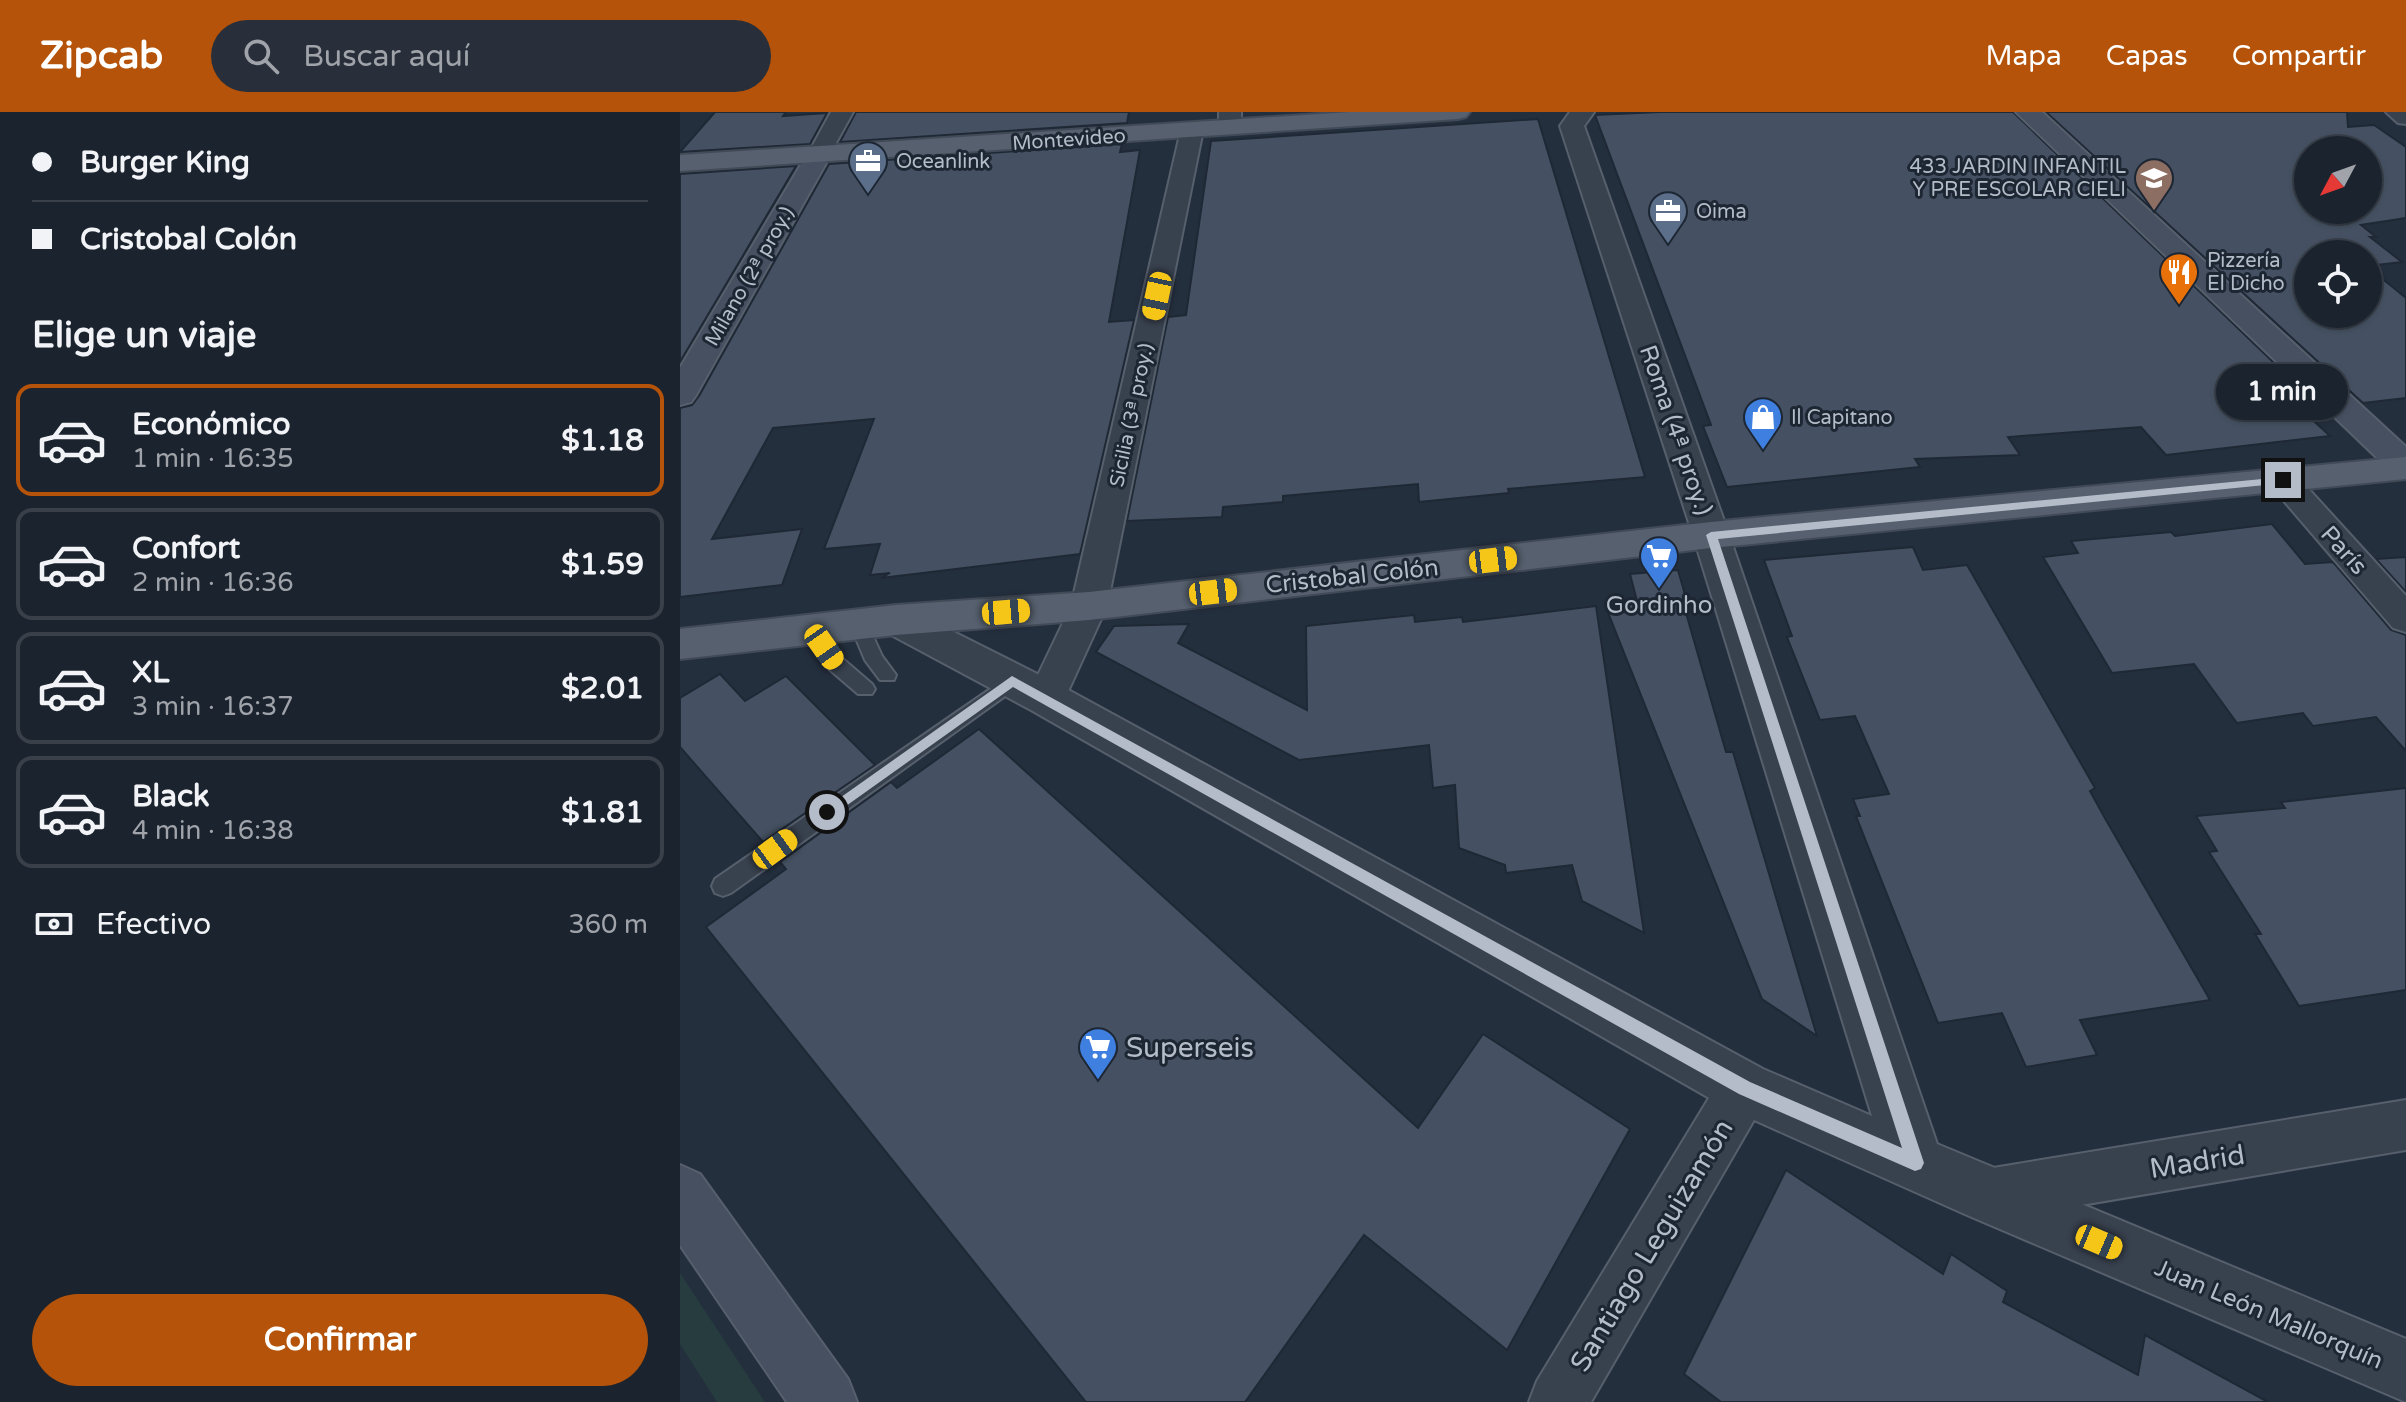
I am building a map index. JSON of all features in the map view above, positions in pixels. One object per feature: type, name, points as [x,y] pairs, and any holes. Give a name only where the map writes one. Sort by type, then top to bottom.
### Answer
[{"type":"main road","name":"Montevideo","points":[[680,163],[1192,130],[1230,120],[1458,112]]},
{"type":"main road","points":[[2028,112],[2406,467]]},
{"type":"main road","name":"Milano (2ª proy.)","points":[[680,395],[818,156]]},
{"type":"main road","name":"Cristobal Colón","points":[[680,644],[877,622],[1089,606],[1711,535],[2406,467]]},
{"type":"main road","points":[[680,1194],[825,1402]]},
{"type":"street","points":[[818,156],[842,112]]},
{"type":"street","name":"Roma (4ª proy.)","points":[[1582,112],[1572,126],[1711,535],[1915,1163]]},
{"type":"street","points":[[2397,112],[2406,118]]},
{"type":"street","name":"Sicilia (3ª proy.)","points":[[1029,690],[1089,606],[1192,130]]},
{"type":"street","name":"París","points":[[2283,480],[2406,619]]},
{"type":"street","name":"Juan León Mallorquín","points":[[877,622],[1029,690],[1744,1088],[1987,1195],[2406,1371]]},
{"type":"street","name":"Santiago Leguizamón","points":[[1558,1402],[1744,1088]]},
{"type":"street","name":"Madrid","points":[[1987,1195],[2406,1125]]},
{"type":"lane","points":[[877,622],[874,660],[887,675]]},
{"type":"lane","points":[[812,630],[836,664],[865,689]]},
{"type":"lane","points":[[723,886],[1029,690]]},
{"type":"green space","points":[[680,1273],[765,1402],[717,1402],[680,1344]]},
{"type":"building","points":[[715,112],[786,112],[783,116],[827,113],[810,144],[680,152]]},
{"type":"building","points":[[856,112],[1129,112],[1127,123],[840,142]]},
{"type":"building","points":[[1660,112],[2013,112],[2322,409],[2304,412],[2330,436],[2166,455],[2141,427],[2008,437],[2020,455],[1915,459],[1920,467],[1727,487],[1703,426],[1711,425],[1595,115]]},
{"type":"building","points":[[2046,112],[2347,112],[2348,127],[2374,125],[2406,147],[2406,218],[2382,222],[2382,136],[2294,136],[2294,224],[2367,224],[2361,225],[2376,237],[2370,237],[2374,240],[2294,240],[2294,328],[2382,328],[2382,278],[2406,298],[2406,398],[2363,403]]},
{"type":"building","points":[[1538,119],[1645,477],[1508,489],[1509,493],[1419,502],[1418,484],[1283,496],[1283,502],[1223,507],[1222,517],[1127,521],[1168,317],[1186,315],[1211,141]]},
{"type":"building","points":[[1122,144],[1120,152],[1140,150],[1109,322],[1134,320],[1080,554],[881,578],[890,573],[870,575],[880,544],[824,549],[874,419],[773,428],[712,539],[802,529],[782,585],[680,597],[680,408],[692,405],[699,396],[829,164]]},
{"type":"building","points":[[796,166],[680,362],[680,174]]},
{"type":"building","points":[[2382,246],[2402,262],[2382,264]]},
{"type":"building","points":[[2272,524],[2305,564],[2333,562],[2391,630],[2406,635],[2406,751],[2376,717],[2313,726],[2303,713],[2237,723],[2194,664],[2112,673],[2043,557],[2078,553],[2071,541],[2171,532],[2175,536]]},
{"type":"building","points":[[1913,547],[1923,570],[1967,565],[2095,788],[2090,791],[2106,820],[2210,1000],[2080,1020],[2097,1055],[2026,1067],[2002,1013],[1938,1023],[1856,816],[1860,816],[1853,799],[1889,794],[1855,716],[1820,720],[1787,637],[1792,636],[1764,560]]},
{"type":"building","points":[[2406,557],[2406,592],[2376,559]]},
{"type":"building","points":[[1678,570],[1688,605],[1684,606],[1726,752],[1733,752],[1817,1036],[1762,999],[1605,605],[1637,601],[1630,574]]},
{"type":"building","points":[[1596,606],[1644,933],[1582,901],[1572,865],[1506,873],[1505,865],[1459,848],[1455,785],[1433,788],[1429,745],[1299,760],[1096,652],[1114,626],[1189,624],[1178,643],[1307,710],[1306,626],[1414,615],[1415,622],[1462,617],[1463,622]]},
{"type":"building","points":[[720,674],[745,701],[786,676],[875,765],[763,842],[680,747],[680,698]]},
{"type":"building","name":"Superseis","points":[[979,729],[1418,1128],[1483,1034],[1630,1129],[1507,1350],[1364,1235],[1245,1402],[1086,1402],[706,927],[786,869],[780,862],[891,782],[897,788]]},
{"type":"building","points":[[2406,788],[2406,990],[2299,1006],[2255,934],[2261,934],[2209,852],[2217,851],[2196,816],[2285,808],[2281,802]]},
{"type":"building","points":[[1786,1170],[1943,1274],[1951,1254],[2007,1291],[2003,1302],[2138,1375],[2145,1335],[2268,1402],[1721,1402],[1684,1374]]},
{"type":"place","name":"Oceanlink","points":[[868,195]]},
{"type":"place","name":"433 JARDIN INFANTIL Y PRE ESCOLAR CIELI","points":[[2154,212]]},
{"type":"place","name":"Oima","points":[[1668,245]]},
{"type":"place","name":"Pizzería El Dicho","points":[[2179,306]]},
{"type":"place","name":"Il Capitano","points":[[1763,451]]},
{"type":"place","name":"Gordinho","points":[[1659,590]]},
{"type":"place","name":"Superseis","points":[[1098,1081]]},
{"type":"route","points":[[827,812],[1012,681],[1744,1088],[1915,1163],[1711,535],[2283,480]]}]
